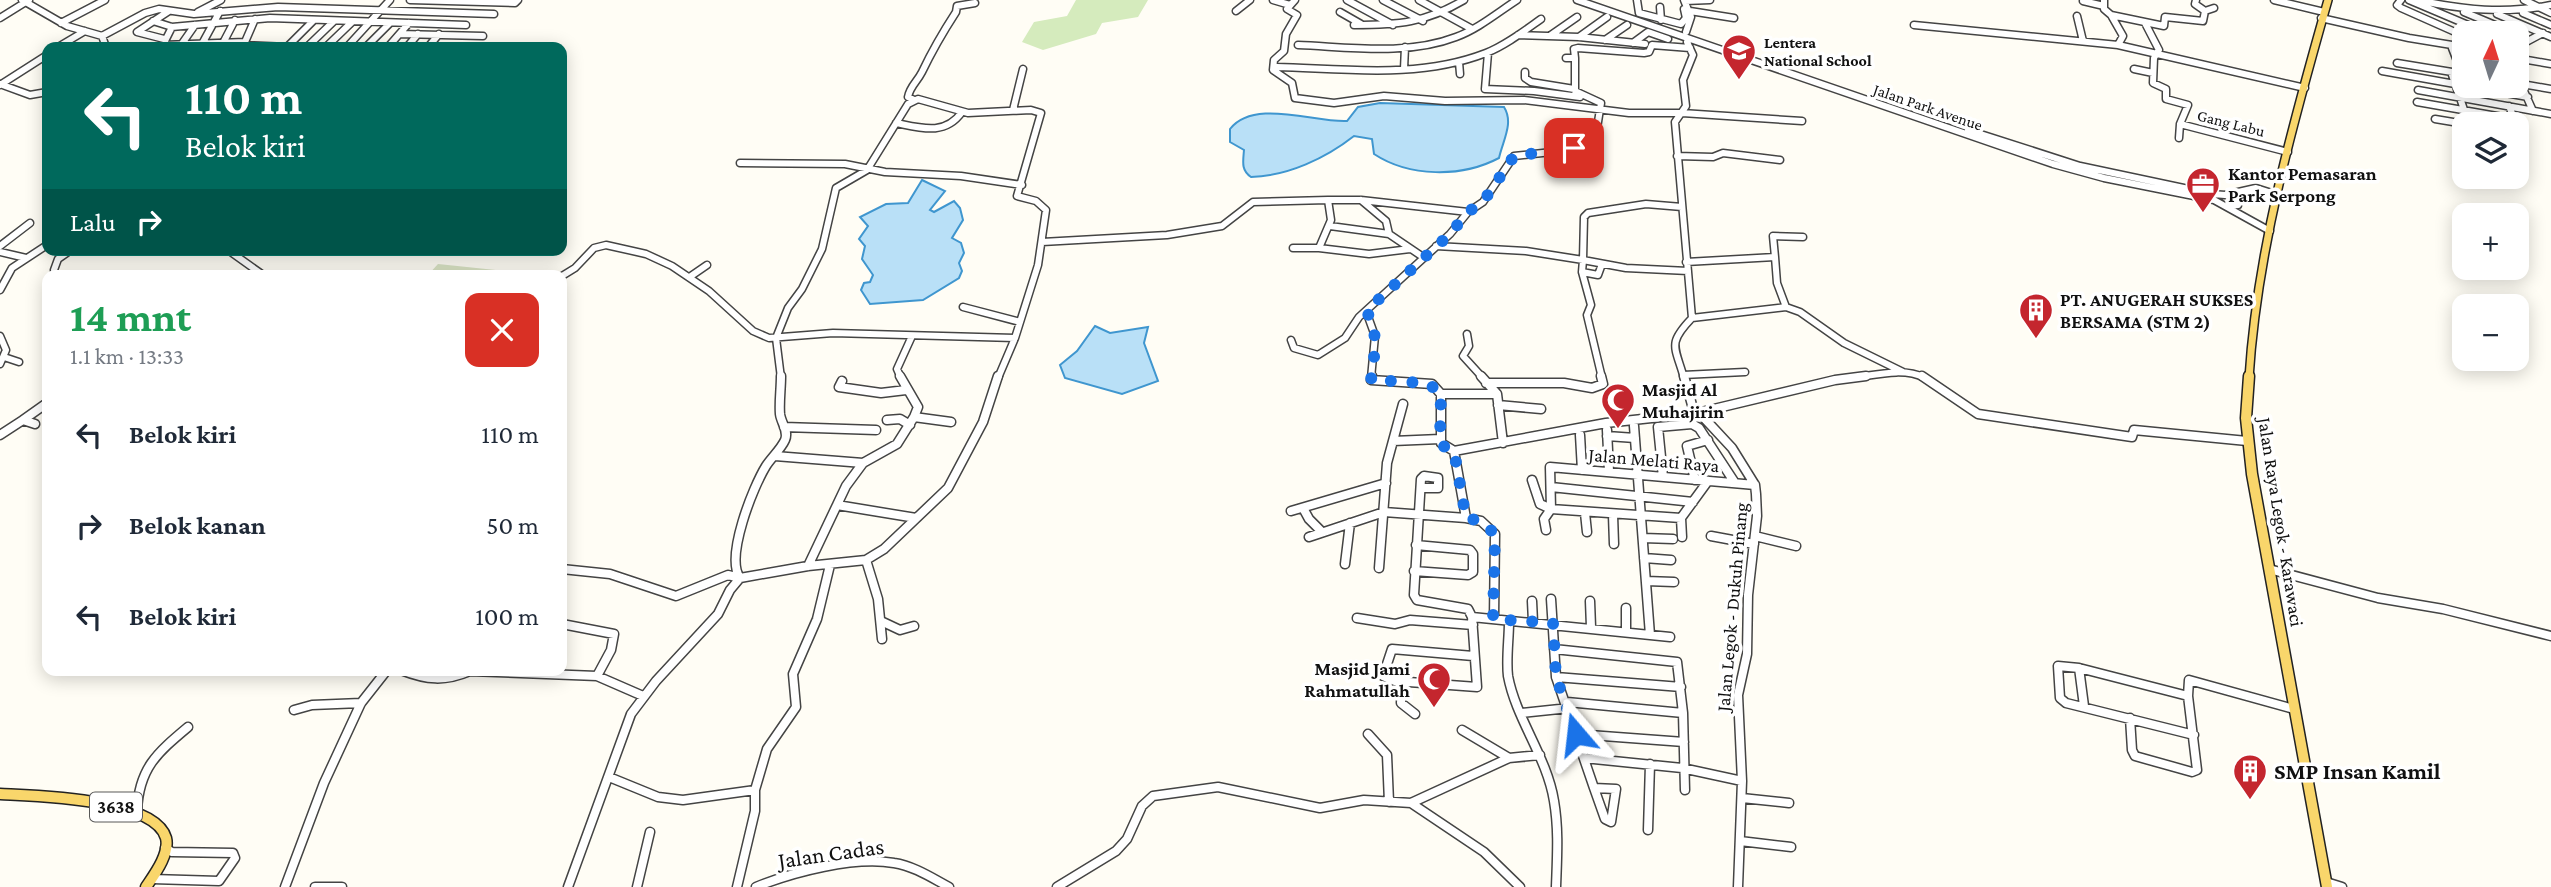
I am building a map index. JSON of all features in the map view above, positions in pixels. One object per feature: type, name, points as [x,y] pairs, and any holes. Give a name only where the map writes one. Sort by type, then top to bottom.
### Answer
[{"type":"main road","name":"Jalan Raya Legok - Karawaci","points":[[2327,885],[2269,569],[2247,441],[2246,418],[2251,342],[2259,282],[2288,152],[2328,0]]},
{"type":"main road","name":"3638","points":[[0,794],[106,805],[136,811],[159,825],[166,837],[165,848]]},
{"type":"main road","points":[[149,883],[165,848]]},
{"type":"street","points":[[61,23],[105,0]]},
{"type":"street","points":[[194,14],[221,0]]},
{"type":"street","points":[[288,27],[315,0]]},
{"type":"street","points":[[352,42],[390,0]]},
{"type":"street","points":[[410,0],[515,4],[518,0]]},
{"type":"street","points":[[1236,10],[1250,0]]},
{"type":"street","points":[[1273,0],[1293,3],[1288,10],[1297,15],[1286,34],[1284,51],[1273,60],[1273,70],[1292,83],[1297,100],[1334,103],[1384,96],[1445,101],[1524,100],[1654,115],[1682,113],[1802,121]]},
{"type":"street","points":[[1384,0],[1423,21]]},
{"type":"street","points":[[1419,0],[1473,28]]},
{"type":"street","points":[[1298,45],[1402,46],[1446,41],[1473,28],[1517,0]]},
{"type":"street","name":"Jalan Park Avenue","points":[[1577,0],[2080,169],[2185,191],[2225,195],[2256,188],[2278,195]]},
{"type":"street","name":"Jalan Park Avenue","points":[[1589,0],[1602,8],[1637,15],[2080,169]]},
{"type":"street","points":[[1637,0],[1637,15],[1661,20],[1681,24],[1686,18],[1687,10]]},
{"type":"street","points":[[1686,32],[1691,20],[1685,1],[1710,0]]},
{"type":"street","points":[[2196,0],[2195,4],[2205,12]]},
{"type":"street","points":[[2274,0],[2409,38],[2452,45]]},
{"type":"street","points":[[2409,0],[2459,21]]},
{"type":"street","points":[[2418,0],[2491,11],[2518,11],[2551,5]]},
{"type":"street","points":[[2524,0],[2551,13]]},
{"type":"street","points":[[0,18],[26,1],[61,23],[102,36],[148,11],[194,14],[264,7],[494,14]]},
{"type":"street","points":[[432,42],[467,1]]},
{"type":"street","points":[[1362,25],[1339,10],[1349,1],[1394,25]]},
{"type":"street","points":[[1354,25],[1394,25],[1423,21],[1444,13],[1460,1]]},
{"type":"street","points":[[2083,1],[2104,3],[2123,36],[2118,45]]},
{"type":"street","points":[[567,570],[610,574],[672,596],[686,594],[718,577],[740,578],[808,566],[866,560],[884,549],[948,488],[983,422],[997,386],[999,371],[1015,338],[1031,289],[1046,210],[1035,201],[1018,198],[1041,115],[1035,110],[962,112],[947,109],[926,99],[914,100],[908,97],[908,91],[920,76],[929,54],[956,12],[957,6],[975,3]]},
{"type":"street","points":[[2400,3],[2452,30]]},
{"type":"street","points":[[1660,7],[1661,20]]},
{"type":"street","points":[[2454,7],[2486,21]]},
{"type":"street","points":[[2111,15],[2164,26],[2165,17],[2201,22],[2205,12],[2214,8]]},
{"type":"street","points":[[1687,10],[1734,18]]},
{"type":"street","points":[[164,39],[137,32],[170,11]]},
{"type":"street","points":[[203,42],[220,11]]},
{"type":"street","points":[[2491,11],[2551,37]]},
{"type":"street","points":[[2518,11],[2551,25]]},
{"type":"street","points":[[2077,16],[2083,41]]},
{"type":"street","points":[[1550,36],[1577,17]]},
{"type":"street","points":[[1579,37],[1607,17]]},
{"type":"street","points":[[234,42],[245,41],[255,19]]},
{"type":"street","points":[[153,22],[172,27],[255,19],[466,25]]},
{"type":"street","points":[[1277,67],[1403,59],[1459,62],[1488,52],[1541,19]]},
{"type":"street","points":[[224,42],[235,20]]},
{"type":"street","points":[[292,42],[314,20]]},
{"type":"street","points":[[312,42],[334,20]]},
{"type":"street","points":[[331,42],[352,22]]},
{"type":"street","points":[[371,42],[390,23]]},
{"type":"street","points":[[392,42],[409,23]]},
{"type":"street","points":[[2134,69],[2153,73],[2157,43],[2150,36],[2145,23]]},
{"type":"street","points":[[183,42],[195,24]]},
{"type":"street","points":[[1605,40],[1627,25]]},
{"type":"street","points":[[1914,25],[2118,45],[2305,88]]},
{"type":"street","points":[[164,42],[172,27]]},
{"type":"street","points":[[66,42],[85,31]]},
{"type":"street","points":[[1633,43],[1648,32],[1668,39]]},
{"type":"street","points":[[400,33],[483,36]]},
{"type":"street","points":[[2530,40],[2543,33]]},
{"type":"street","points":[[411,42],[418,34]]},
{"type":"street","points":[[1518,35],[1579,37],[1646,44]]},
{"type":"street","points":[[102,36],[104,42]]},
{"type":"street","points":[[1574,89],[1574,49],[1644,53],[1649,52],[1651,45],[1689,45],[1693,61],[1684,74],[1686,106],[1675,121],[1692,318],[1786,307],[1800,312],[1844,343],[1903,372]]},
{"type":"street","points":[[1402,46],[1403,59]]},
{"type":"street","points":[[1488,52],[1489,75],[1485,89],[1515,87],[1580,97]]},
{"type":"street","points":[[0,93],[2,86],[42,58]]},
{"type":"street","points":[[1566,58],[1575,58]]},
{"type":"street","points":[[2529,60],[2551,64]]},
{"type":"street","points":[[1459,62],[1460,74]]},
{"type":"street","points":[[2397,63],[2451,72],[2452,75]]},
{"type":"street","points":[[1013,110],[1023,69]]},
{"type":"street","points":[[2382,71],[2452,83]]},
{"type":"street","points":[[1291,340],[1296,350],[1311,355],[1321,354],[1345,338],[1366,311],[1468,212],[1483,202],[1514,156],[1561,151],[1591,141],[1601,110],[1598,100],[1574,89],[1529,82],[1525,78],[1525,72]]},
{"type":"street","name":"Gang Labu","points":[[2153,73],[2153,83],[2166,89],[2166,99],[2188,105],[2180,124],[2288,152]]},
{"type":"street","points":[[2529,85],[2551,89]]},
{"type":"street","points":[[2,86],[30,95],[42,93]]},
{"type":"street","points":[[2418,90],[2452,96]]},
{"type":"street","points":[[2464,110],[2460,98],[2551,114]]},
{"type":"street","points":[[2528,98],[2533,111]]},
{"type":"street","points":[[740,578],[735,571],[735,558],[748,503],[758,477],[785,440],[780,417],[781,368],[776,338],[788,308],[802,289],[822,250],[834,193],[840,185],[867,170],[896,123],[914,100]]},
{"type":"street","points":[[2417,102],[2475,112]]},
{"type":"street","points":[[2509,106],[2511,112]]},
{"type":"street","points":[[896,123],[947,129],[956,124],[962,112]]},
{"type":"street","points":[[2435,121],[2452,124]]},
{"type":"street","points":[[2179,138],[2180,124]]},
{"type":"street","points":[[1677,156],[1713,157],[1723,153],[1780,160]]},
{"type":"street","points":[[740,163],[849,165],[867,170],[961,176],[1023,185]]},
{"type":"street","name":"Jalan Park Avenue","points":[[2185,191],[2229,206],[2244,219],[2270,231]]},
{"type":"street","points":[[2225,195],[2238,201],[2238,205],[2229,206]]},
{"type":"street","points":[[1319,248],[1327,238],[1330,226],[1328,200]]},
{"type":"street","points":[[1042,242],[1127,239],[1222,226],[1253,202],[1361,200],[1468,212]]},
{"type":"street","points":[[1361,200],[1386,221],[1388,234]]},
{"type":"street","points":[[1486,383],[1563,383],[1592,388],[1603,384],[1587,315],[1591,305],[1582,272],[1584,217],[1588,213],[1646,204],[1682,207]]},
{"type":"street","points":[[1,243],[30,223]]},
{"type":"street","points":[[1330,226],[1388,234],[1423,257]]},
{"type":"street","points":[[1786,307],[1777,283],[1773,236],[1802,237]]},
{"type":"street","points":[[567,273],[592,249],[601,245],[646,254],[691,276],[753,331],[776,338],[833,333],[1015,338]]},
{"type":"street","points":[[1293,248],[1369,254],[1435,246],[1526,251],[1602,264],[1687,266],[1775,257]]},
{"type":"street","points":[[0,290],[12,268],[42,248]]},
{"type":"street","points":[[0,252],[26,258]]},
{"type":"street","points":[[236,256],[256,270]]},
{"type":"street","points":[[691,276],[707,264]]},
{"type":"street","points":[[1582,272],[1598,275],[1602,264]]},
{"type":"street","points":[[0,270],[12,268]]},
{"type":"street","points":[[963,307],[1020,322]]},
{"type":"street","points":[[1366,311],[1373,321],[1375,341],[1371,380],[1428,383],[1441,394],[1497,394]]},
{"type":"street","name":"Jalan Legok - Dukuh Pinang","points":[[1692,318],[1674,339],[1688,397],[1697,412],[1726,439],[1755,485],[1758,504],[1748,595],[1747,654],[1738,695],[1742,781],[1738,887]]},
{"type":"street","points":[[1467,334],[1469,346],[1463,356],[1497,394],[1503,443]]},
{"type":"street","points":[[0,336],[6,351],[2,360],[19,362]]},
{"type":"street","points":[[808,566],[852,475],[863,463],[897,444],[914,417],[918,407],[906,390],[897,369],[912,336]]},
{"type":"street","points":[[1683,375],[1745,372]]},
{"type":"street","points":[[1441,394],[1440,439],[1443,446],[1454,451],[1656,416],[1697,412],[1835,380],[1903,372],[1913,372],[1931,381],[1978,414],[2130,437],[2134,436],[2134,430],[2247,441]]},
{"type":"street","points":[[842,381],[839,387],[871,394],[884,395],[906,390]]},
{"type":"street","points":[[1380,568],[1386,483],[1396,418],[1403,404]]},
{"type":"street","points":[[1498,405],[1541,409]]},
{"type":"street","points":[[0,435],[42,407]]},
{"type":"street","points":[[1656,416],[1663,477]]},
{"type":"street","points":[[914,417],[951,422]]},
{"type":"street","points":[[887,420],[901,419],[910,425]]},
{"type":"street","points":[[23,420],[35,424]]},
{"type":"street","points":[[1658,427],[1694,425],[1708,440],[1735,483]]},
{"type":"street","points":[[1634,426],[1650,635]]},
{"type":"street","points":[[784,427],[876,430]]},
{"type":"street","points":[[1609,471],[1607,433],[1634,438]]},
{"type":"street","points":[[1580,435],[1582,470]]},
{"type":"street","points":[[1393,441],[1440,439]]},
{"type":"street","points":[[1695,480],[1687,446],[1708,440]]},
{"type":"street","points":[[1454,451],[1466,518]]},
{"type":"street","points":[[775,456],[863,463]]},
{"type":"street","name":"Jalan Melati Raya","points":[[1551,487],[1550,467],[1755,485]]},
{"type":"street","points":[[1532,480],[1540,504],[1551,509],[1681,518]]},
{"type":"street","points":[[1643,538],[1678,538],[1681,518],[1708,481]]},
{"type":"street","points":[[1291,511],[1386,483]]},
{"type":"street","points":[[1546,530],[1544,519],[1551,509],[1551,487],[1692,502]]},
{"type":"street","points":[[1421,488],[1417,515],[1414,596],[1417,600],[1468,609],[1472,621],[1475,688],[1402,682],[1387,680],[1383,676],[1392,649],[1473,656]]},
{"type":"street","points":[[837,505],[916,518]]},
{"type":"street","points":[[1303,508],[1308,519],[1322,532]]},
{"type":"street","points":[[1309,537],[1384,512],[1481,521],[1495,534],[1493,619]]},
{"type":"street","points":[[1586,513],[1587,532]]},
{"type":"street","points":[[1613,515],[1614,544]]},
{"type":"street","points":[[1345,564],[1350,523]]},
{"type":"street","points":[[1711,536],[1796,547]]},
{"type":"street","points":[[1414,571],[1468,575],[1473,572],[1473,554],[1470,550],[1416,545]]},
{"type":"street","points":[[1644,558],[1671,560]]},
{"type":"street","points":[[866,560],[872,568],[883,622],[882,639]]},
{"type":"street","points":[[737,887],[752,823],[755,790],[767,749],[796,707],[793,674],[817,619],[830,565]]},
{"type":"street","points":[[2269,569],[2378,598],[2443,609],[2551,636]]},
{"type":"street","points":[[568,887],[631,714],[643,696],[711,622],[740,578]]},
{"type":"street","points":[[1646,581],[1674,582]]},
{"type":"street","points":[[1550,599],[1556,677],[1568,705],[1594,788]]},
{"type":"street","points":[[1532,601],[1533,622]]},
{"type":"street","points":[[1590,601],[1591,627]]},
{"type":"street","points":[[1626,608],[1626,632]]},
{"type":"street","points":[[1357,618],[1395,624],[1410,620],[1493,619],[1670,637]]},
{"type":"street","points":[[883,622],[900,630],[914,626]]},
{"type":"street","points":[[1509,622],[1508,674],[1540,755],[1554,800],[1558,843],[1556,887]]},
{"type":"street","points":[[567,625],[614,634],[611,650],[597,676]]},
{"type":"street","points":[[1554,649],[1674,660],[1679,666],[1681,687],[1684,742],[1682,768],[1685,790]]},
{"type":"street","points":[[2188,696],[2059,665],[2060,698],[2066,703],[2194,735]]},
{"type":"street","points":[[2079,668],[2084,706]]},
{"type":"street","points":[[567,675],[597,676],[643,696]]},
{"type":"street","points":[[285,887],[324,783],[361,703],[370,687],[381,676]]},
{"type":"street","points":[[418,676],[444,682],[459,676]]},
{"type":"street","points":[[1556,677],[1681,687]]},
{"type":"street","points":[[2130,718],[2132,750],[2135,756],[2192,772],[2197,770],[2188,683],[2193,680],[2294,709]]},
{"type":"street","points":[[1402,682],[1401,703],[1415,715]]},
{"type":"street","points":[[294,710],[312,705],[361,703]]},
{"type":"street","points":[[1522,713],[1568,705],[1683,713]]},
{"type":"street","points":[[136,811],[140,777],[155,757],[188,727]]},
{"type":"street","points":[[1462,730],[1509,758]]},
{"type":"street","points":[[1368,734],[1387,755],[1388,802]]},
{"type":"street","points":[[1576,734],[1684,742]]},
{"type":"street","points":[[1057,887],[1116,851],[1127,839],[1142,806],[1153,796],[1218,787],[1320,808],[1354,800],[1410,803],[1509,758],[1540,755]]},
{"type":"street","points":[[1584,758],[1682,768],[1742,781]]},
{"type":"street","points":[[1648,830],[1650,764]]},
{"type":"street","points":[[609,777],[658,797],[683,800],[755,790]]},
{"type":"street","points":[[1742,798],[1790,803]]},
{"type":"street","points":[[1410,803],[1484,852],[1520,887]]},
{"type":"street","points":[[637,887],[650,832]]},
{"type":"street","points":[[1740,841],[1791,847]]},
{"type":"street","points":[[149,883],[215,882],[223,877],[235,858],[233,853],[172,852],[165,848]]},
{"type":"street","name":"Jalan Cadas","points":[[756,887],[790,874],[884,861],[920,872],[949,887]]},
{"type":"street","points":[[2327,885],[2342,887]]},
{"type":"street","points":[[315,887],[342,887]]},
{"type":"green space","points":[[1076,0],[1148,0],[1138,17],[1102,23],[1096,34],[1043,50],[1022,42],[1034,22],[1067,16]]},
{"type":"green space","points":[[438,264],[495,270],[433,270]]},
{"type":"water","points":[[1380,103],[1504,107],[1508,125],[1499,158],[1484,165],[1452,172],[1419,171],[1388,162],[1374,154],[1372,139],[1354,136],[1331,152],[1306,164],[1279,173],[1251,177],[1244,169],[1244,150],[1230,142],[1230,129],[1241,120],[1254,115],[1286,114],[1347,121],[1358,107]]},
{"type":"water","points":[[922,180],[945,191],[930,210],[934,212],[954,201],[960,208],[963,220],[952,238],[961,243],[964,253],[959,263],[962,271],[959,278],[923,300],[870,304],[861,290],[873,275],[862,259],[865,246],[859,239],[868,226],[860,217],[886,204],[908,203]]},
{"type":"water","points":[[1095,326],[1110,333],[1148,327],[1144,343],[1158,381],[1122,394],[1065,378],[1060,365],[1077,351]]},
{"type":"place","name":"Lentera National School","points":[[1739,81]]},
{"type":"place","name":"Kantor Pemasaran Park Serpong","points":[[2203,214]]},
{"type":"place","name":"PT. ANUGERAH SUKSES BERSAMA (STM 2)","points":[[2036,340]]},
{"type":"place","name":"Masjid Al Muhajirin","points":[[1618,430]]},
{"type":"place","name":"Masjid Jami Rahmatullah","points":[[1434,709]]},
{"type":"place","name":"SMP Insan Kamil","points":[[2250,801]]},
{"type":"route","points":[[1574,148],[1514,156],[1483,202],[1468,212],[1450,234],[1429,250],[1389,292],[1366,311],[1373,321],[1375,341],[1371,380],[1428,383],[1441,394],[1441,443],[1454,451],[1466,518],[1481,521],[1495,534],[1493,619],[1553,623],[1556,677],[1567,702],[1576,734]]}]
